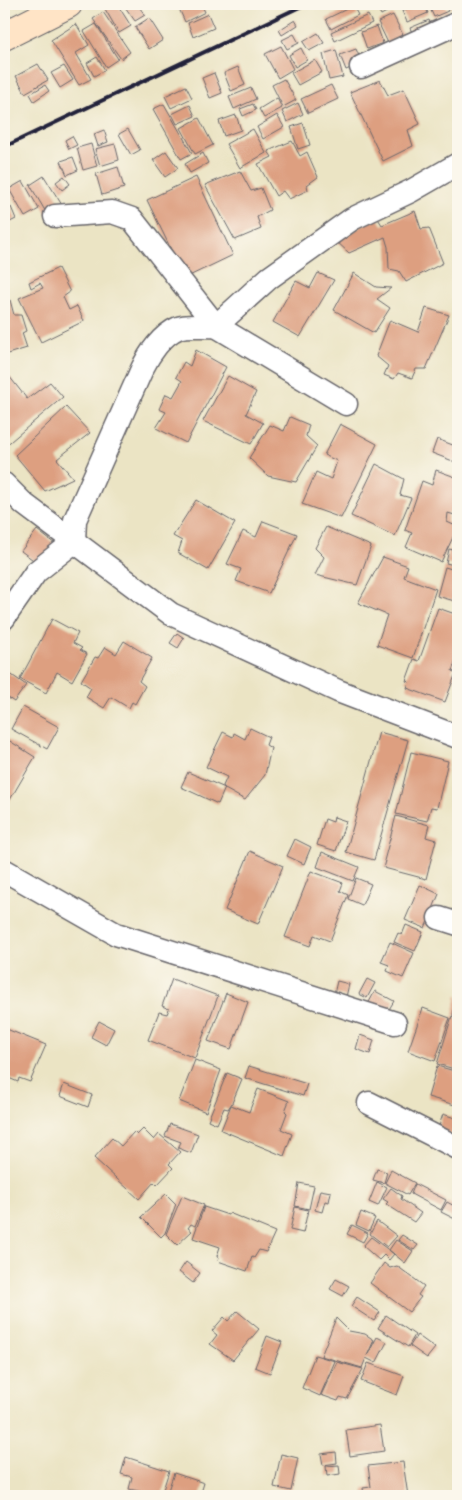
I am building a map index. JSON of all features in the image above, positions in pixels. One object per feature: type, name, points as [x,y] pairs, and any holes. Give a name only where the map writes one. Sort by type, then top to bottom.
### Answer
[{"type":"main road","points":[[4,36],[68,4]]},
{"type":"street","points":[[361,67],[458,22]]},
{"type":"street","points":[[4,618],[36,572],[74,542],[75,520],[149,356],[169,334],[179,327],[216,326],[269,278],[352,219],[412,191],[458,164]]},
{"type":"street","points":[[55,216],[112,212],[132,219],[216,326],[346,404]]},
{"type":"street","points":[[4,484],[24,504],[171,614],[338,691],[458,737]]},
{"type":"street","points":[[4,870],[116,934],[396,1023]]},
{"type":"street","points":[[368,1103],[458,1148]]},
{"type":"building","points":[[117,4],[131,26],[119,33],[105,9]]},
{"type":"building","points":[[123,4],[137,4],[145,15],[135,21]]},
{"type":"building","points":[[177,4],[201,4],[205,12],[185,22]]},
{"type":"building","points":[[375,4],[390,4],[392,9],[381,15]]},
{"type":"building","points":[[418,4],[424,4],[428,13],[407,22],[402,11]]},
{"type":"building","points":[[428,4],[445,4],[448,11],[434,17]]},
{"type":"building","points":[[450,4],[458,4],[458,11],[454,13]]},
{"type":"building","points":[[353,6],[358,15],[331,29],[326,19]]},
{"type":"building","points":[[103,12],[130,52],[121,59],[93,19]]},
{"type":"building","points":[[208,14],[214,28],[193,37],[188,23]]},
{"type":"building","points":[[368,15],[372,23],[335,41],[331,32]]},
{"type":"building","points":[[393,15],[403,35],[388,43],[378,22]]},
{"type":"building","points":[[149,18],[163,40],[149,49],[135,27]]},
{"type":"building","points":[[295,20],[298,25],[282,35],[279,30]]},
{"type":"building","points":[[429,20],[433,30],[415,39],[410,28]]},
{"type":"building","points":[[76,24],[89,45],[76,53],[91,79],[79,85],[51,40]]},
{"type":"building","points":[[96,24],[118,59],[106,67],[84,31]]},
{"type":"building","points":[[377,26],[383,43],[367,49],[361,32]]},
{"type":"building","points":[[318,33],[324,43],[309,51],[303,42]]},
{"type":"building","points":[[294,34],[299,43],[287,49],[282,40]]},
{"type":"building","points":[[281,46],[293,69],[278,78],[265,54]]},
{"type":"building","points":[[301,48],[307,60],[295,67],[289,55]]},
{"type":"building","points":[[356,49],[362,63],[346,70],[340,55]]},
{"type":"building","points":[[336,50],[343,77],[329,80],[323,54]]},
{"type":"building","points":[[97,57],[105,70],[94,76],[87,63]]},
{"type":"building","points":[[315,60],[322,72],[298,85],[291,73]]},
{"type":"building","points":[[38,64],[48,80],[25,93],[16,76]]},
{"type":"building","points":[[64,66],[73,80],[60,88],[51,73]]},
{"type":"building","points":[[238,67],[245,85],[231,91],[224,73]]},
{"type":"building","points":[[214,73],[222,93],[210,98],[202,78]]},
{"type":"building","points":[[284,79],[296,100],[283,107],[272,85]]},
{"type":"building","points":[[380,80],[388,95],[404,89],[420,124],[408,130],[413,146],[383,161],[350,92]]},
{"type":"building","points":[[45,85],[49,91],[34,101],[30,94]]},
{"type":"building","points":[[331,85],[338,99],[308,113],[301,99]]},
{"type":"building","points":[[186,86],[192,98],[171,108],[165,96]]},
{"type":"building","points":[[251,88],[256,99],[234,109],[229,97]]},
{"type":"building","points":[[277,98],[282,108],[264,118],[259,109]]},
{"type":"building","points":[[298,103],[303,114],[287,122],[282,111]]},
{"type":"building","points":[[164,104],[192,153],[181,159],[153,109]]},
{"type":"building","points":[[253,104],[256,110],[243,116],[240,109]]},
{"type":"building","points":[[190,105],[195,116],[177,124],[172,114]]},
{"type":"building","points":[[236,115],[241,130],[224,136],[219,121]]},
{"type":"building","points":[[277,115],[284,127],[263,139],[257,127]]},
{"type":"building","points":[[199,118],[213,145],[195,154],[181,128]]},
{"type":"building","points":[[303,123],[310,145],[298,149],[291,127]]},
{"type":"building","points":[[128,129],[140,150],[131,155],[119,134]]},
{"type":"building","points":[[253,129],[266,153],[240,168],[226,144]]},
{"type":"building","points":[[104,130],[108,142],[98,146],[94,134]]},
{"type":"building","points":[[72,136],[77,145],[69,149],[65,140]]},
{"type":"building","points":[[292,141],[300,156],[307,152],[318,177],[307,185],[308,190],[289,199],[283,191],[276,196],[258,164],[272,157],[268,151]]},
{"type":"building","points":[[91,144],[97,166],[83,170],[77,148]]},
{"type":"building","points":[[115,144],[119,160],[100,166],[95,149]]},
{"type":"building","points":[[166,151],[178,168],[165,177],[153,160]]},
{"type":"building","points":[[203,153],[208,163],[190,173],[185,164]]},
{"type":"building","points":[[73,157],[78,170],[67,175],[61,161]]},
{"type":"building","points":[[118,167],[124,188],[102,195],[96,174]]},
{"type":"building","points":[[240,171],[251,191],[261,188],[270,210],[257,217],[261,229],[235,240],[205,185]]},
{"type":"building","points":[[44,176],[62,205],[47,214],[30,185]]},
{"type":"building","points":[[64,176],[70,184],[62,190],[56,182]]},
{"type":"building","points":[[196,177],[233,255],[185,278],[147,200]]},
{"type":"building","points":[[23,181],[39,209],[25,217],[9,189]]},
{"type":"building","points":[[11,207],[16,219],[4,225],[4,211]]},
{"type":"building","points":[[415,211],[421,229],[429,228],[443,263],[406,282],[399,271],[389,269],[388,247],[385,237],[349,253],[336,241],[377,217],[382,225]]},
{"type":"building","points":[[58,268],[70,292],[63,297],[69,310],[77,306],[84,321],[41,342],[19,298],[43,288],[40,283],[31,288],[29,282]]},
{"type":"building","points":[[318,273],[334,280],[300,337],[273,322],[296,281],[310,288]]},
{"type":"building","points":[[354,273],[376,287],[391,288],[377,299],[390,308],[374,333],[334,310]]},
{"type":"building","points":[[10,300],[14,315],[21,315],[26,331],[22,333],[27,348],[4,355],[4,302]]},
{"type":"building","points":[[426,308],[449,315],[426,369],[416,369],[412,378],[398,373],[394,379],[384,375],[388,366],[376,356],[390,320],[418,332]]},
{"type":"building","points":[[196,350],[226,367],[186,443],[156,428],[166,412],[159,409],[166,394],[173,397],[182,381],[176,377],[184,362],[190,366]]},
{"type":"building","points":[[9,376],[27,399],[50,382],[63,397],[4,447],[4,380]]},
{"type":"building","points":[[228,376],[256,392],[246,414],[263,423],[251,444],[203,421]]},
{"type":"building","points":[[66,407],[90,433],[57,459],[73,478],[45,491],[15,455]]},
{"type":"building","points":[[290,417],[309,425],[306,436],[317,446],[296,482],[268,476],[249,458],[270,425],[284,431]]},
{"type":"building","points":[[340,424],[377,444],[341,518],[302,504],[316,472],[331,479],[337,461],[324,455]]},
{"type":"building","points":[[437,439],[458,447],[458,463],[432,453]]},
{"type":"building","points":[[376,464],[404,479],[400,495],[411,498],[395,536],[351,516]]},
{"type":"building","points":[[436,470],[458,478],[458,516],[448,513],[447,522],[458,527],[441,562],[406,547],[412,533],[405,530],[422,481],[432,485]]},
{"type":"building","points":[[196,500],[235,523],[208,570],[178,553],[182,541],[173,536]]},
{"type":"building","points":[[263,521],[297,534],[269,593],[236,581],[241,569],[227,564],[243,531],[256,537]]},
{"type":"building","points":[[326,527],[371,546],[357,585],[315,575],[324,557],[315,548]]},
{"type":"building","points":[[37,530],[55,544],[40,565],[21,551]]},
{"type":"building","points":[[449,549],[458,551],[458,566],[446,563]]},
{"type":"building","points":[[383,557],[408,566],[404,577],[436,589],[413,658],[377,645],[387,615],[358,603]]},
{"type":"building","points":[[445,567],[458,571],[458,602],[437,596]]},
{"type":"building","points":[[438,608],[458,615],[458,654],[452,671],[456,673],[445,702],[407,688],[409,682],[406,681],[414,659],[419,661]]},
{"type":"building","points":[[52,619],[78,633],[73,643],[82,648],[80,650],[87,654],[72,681],[57,672],[46,693],[20,679]]},
{"type":"building","points":[[177,633],[184,638],[178,648],[170,643]]},
{"type":"building","points":[[124,641],[152,658],[139,681],[145,686],[135,704],[132,702],[129,708],[111,697],[104,708],[86,697],[91,688],[81,681],[95,657],[98,658],[105,647],[116,654]]},
{"type":"building","points":[[6,671],[26,685],[14,702],[4,695],[4,674]]},
{"type":"building","points":[[23,707],[59,727],[47,749],[11,729]]},
{"type":"building","points":[[250,728],[269,737],[266,745],[271,748],[265,775],[245,800],[225,789],[223,786],[227,777],[206,767],[223,732],[233,737],[234,733],[245,739]]},
{"type":"building","points":[[379,732],[408,740],[374,860],[346,852]]},
{"type":"building","points":[[5,738],[35,757],[4,810],[4,740]]},
{"type":"building","points":[[411,752],[448,761],[437,808],[431,807],[427,821],[396,814]]},
{"type":"building","points":[[188,772],[225,788],[218,804],[181,787]]},
{"type":"building","points":[[396,816],[429,825],[426,837],[436,840],[426,879],[384,868],[386,861],[384,861]]},
{"type":"building","points":[[334,817],[346,821],[336,851],[317,845],[325,819],[333,822]]},
{"type":"building","points":[[295,839],[311,847],[304,864],[287,856]]},
{"type":"building","points":[[250,851],[283,866],[258,924],[225,910]]},
{"type":"building","points":[[322,852],[359,867],[353,881],[317,867]]},
{"type":"building","points":[[311,871],[343,883],[340,891],[348,895],[330,941],[314,935],[310,946],[285,937]]},
{"type":"building","points":[[356,878],[371,884],[362,905],[348,899]]},
{"type":"building","points":[[420,885],[439,894],[425,928],[405,920]]},
{"type":"building","points":[[406,925],[423,932],[415,951],[394,942],[398,933],[402,935]]},
{"type":"building","points":[[390,942],[414,953],[403,978],[387,971],[389,965],[381,962]]},
{"type":"building","points":[[172,979],[218,996],[195,1058],[148,1040],[159,1012],[167,1014],[169,1009],[162,1006]]},
{"type":"building","points":[[367,979],[375,983],[367,998],[359,994]]},
{"type":"building","points":[[337,981],[349,984],[346,997],[334,994]]},
{"type":"building","points":[[375,991],[394,1001],[385,1016],[367,1006]]},
{"type":"building","points":[[226,993],[248,1002],[231,1049],[208,1041]]},
{"type":"building","points":[[458,995],[458,1016],[453,1015]]},
{"type":"building","points":[[423,1008],[450,1018],[435,1061],[408,1051]]},
{"type":"building","points":[[452,1016],[458,1018],[458,1070],[437,1064]]},
{"type":"building","points":[[99,1021],[114,1029],[106,1045],[91,1037]]},
{"type":"building","points":[[4,1028],[46,1045],[30,1082],[19,1078],[18,1082],[4,1076]]},
{"type":"building","points":[[360,1035],[374,1040],[370,1054],[356,1049]]},
{"type":"building","points":[[195,1060],[221,1070],[206,1112],[179,1101]]},
{"type":"building","points":[[249,1066],[307,1084],[303,1096],[245,1078]]},
{"type":"building","points":[[437,1066],[458,1072],[458,1106],[428,1097]]},
{"type":"building","points":[[227,1073],[242,1079],[232,1103],[228,1109],[224,1108],[217,1124],[208,1120]]},
{"type":"building","points":[[64,1084],[92,1095],[88,1107],[60,1096]]},
{"type":"building","points":[[258,1089],[289,1101],[281,1129],[292,1134],[284,1156],[221,1130],[231,1105],[249,1112]]},
{"type":"building","points":[[443,1114],[458,1119],[458,1136],[438,1129]]},
{"type":"building","points":[[170,1124],[198,1134],[191,1153],[178,1148],[181,1142],[165,1136]]},
{"type":"building","points":[[143,1129],[154,1140],[159,1134],[180,1152],[169,1164],[173,1168],[157,1185],[154,1182],[139,1199],[94,1158],[112,1138],[121,1146],[134,1132],[137,1135]]},
{"type":"building","points":[[377,1169],[387,1172],[384,1183],[373,1180]]},
{"type":"building","points":[[391,1170],[415,1183],[408,1195],[385,1183]]},
{"type":"building","points":[[377,1182],[387,1187],[378,1206],[369,1202]]},
{"type":"building","points":[[299,1183],[314,1186],[309,1209],[295,1206]]},
{"type":"building","points":[[415,1184],[446,1200],[441,1210],[411,1194]]},
{"type":"building","points":[[391,1188],[402,1196],[401,1199],[421,1213],[414,1222],[386,1204],[388,1202],[383,1199]]},
{"type":"building","points":[[320,1190],[331,1192],[329,1202],[325,1201],[322,1212],[315,1210]]},
{"type":"building","points":[[166,1194],[176,1204],[165,1233],[161,1237],[141,1217]]},
{"type":"building","points":[[182,1196],[204,1205],[195,1226],[191,1224],[188,1228],[192,1231],[177,1245],[166,1234]]},
{"type":"building","points":[[447,1202],[458,1208],[455,1219],[441,1212]]},
{"type":"building","points":[[204,1207],[228,1215],[229,1213],[275,1232],[266,1252],[259,1250],[254,1258],[252,1257],[247,1271],[218,1261],[219,1257],[217,1256],[220,1247],[193,1238]]},
{"type":"building","points":[[295,1207],[308,1210],[303,1233],[290,1230]]},
{"type":"building","points":[[361,1212],[375,1218],[369,1231],[356,1225]]},
{"type":"building","points":[[377,1221],[397,1236],[387,1247],[370,1234]]},
{"type":"building","points":[[352,1225],[368,1233],[363,1242],[347,1234]]},
{"type":"building","points":[[402,1235],[418,1245],[414,1250],[398,1240]]},
{"type":"building","points":[[371,1237],[394,1254],[389,1260],[384,1255],[379,1260],[363,1246]]},
{"type":"building","points":[[396,1240],[413,1251],[405,1263],[389,1250]]},
{"type":"building","points":[[186,1262],[200,1273],[193,1283],[179,1272]]},
{"type":"building","points":[[384,1263],[390,1268],[397,1266],[424,1286],[418,1295],[421,1297],[409,1312],[370,1283]]},
{"type":"building","points":[[336,1279],[349,1286],[343,1296],[330,1289]]},
{"type":"building","points":[[357,1297],[380,1312],[374,1321],[351,1306]]},
{"type":"building","points":[[237,1311],[259,1329],[233,1360],[210,1344],[217,1335],[212,1331],[224,1317],[228,1321]]},
{"type":"building","points":[[386,1315],[415,1335],[408,1347],[378,1328]]},
{"type":"building","points":[[336,1318],[349,1331],[365,1334],[374,1340],[367,1356],[377,1337],[387,1342],[376,1363],[366,1358],[362,1368],[321,1356]]},
{"type":"building","points":[[417,1335],[435,1348],[427,1358],[410,1346]]},
{"type":"building","points":[[267,1336],[282,1342],[270,1373],[255,1367]]},
{"type":"building","points":[[315,1355],[335,1361],[320,1396],[302,1388]]},
{"type":"building","points":[[337,1362],[363,1369],[347,1399],[340,1397],[338,1401],[321,1395]]},
{"type":"building","points":[[368,1363],[404,1376],[397,1395],[361,1381]]},
{"type":"building","points":[[380,1425],[384,1451],[350,1456],[346,1430]]},
{"type":"building","points":[[336,1452],[337,1463],[323,1465],[321,1454]]},
{"type":"building","points":[[281,1454],[298,1458],[291,1491],[274,1487]]},
{"type":"building","points":[[126,1457],[169,1471],[161,1496],[129,1489],[132,1477],[121,1474]]},
{"type":"building","points":[[403,1462],[408,1496],[364,1496],[363,1488],[371,1487],[368,1466]]},
{"type":"building","points":[[339,1465],[340,1474],[327,1476],[326,1466]]},
{"type":"building","points":[[174,1473],[204,1483],[200,1496],[166,1496]]},
{"type":"railway","points":[[4,147],[306,4]]}]
